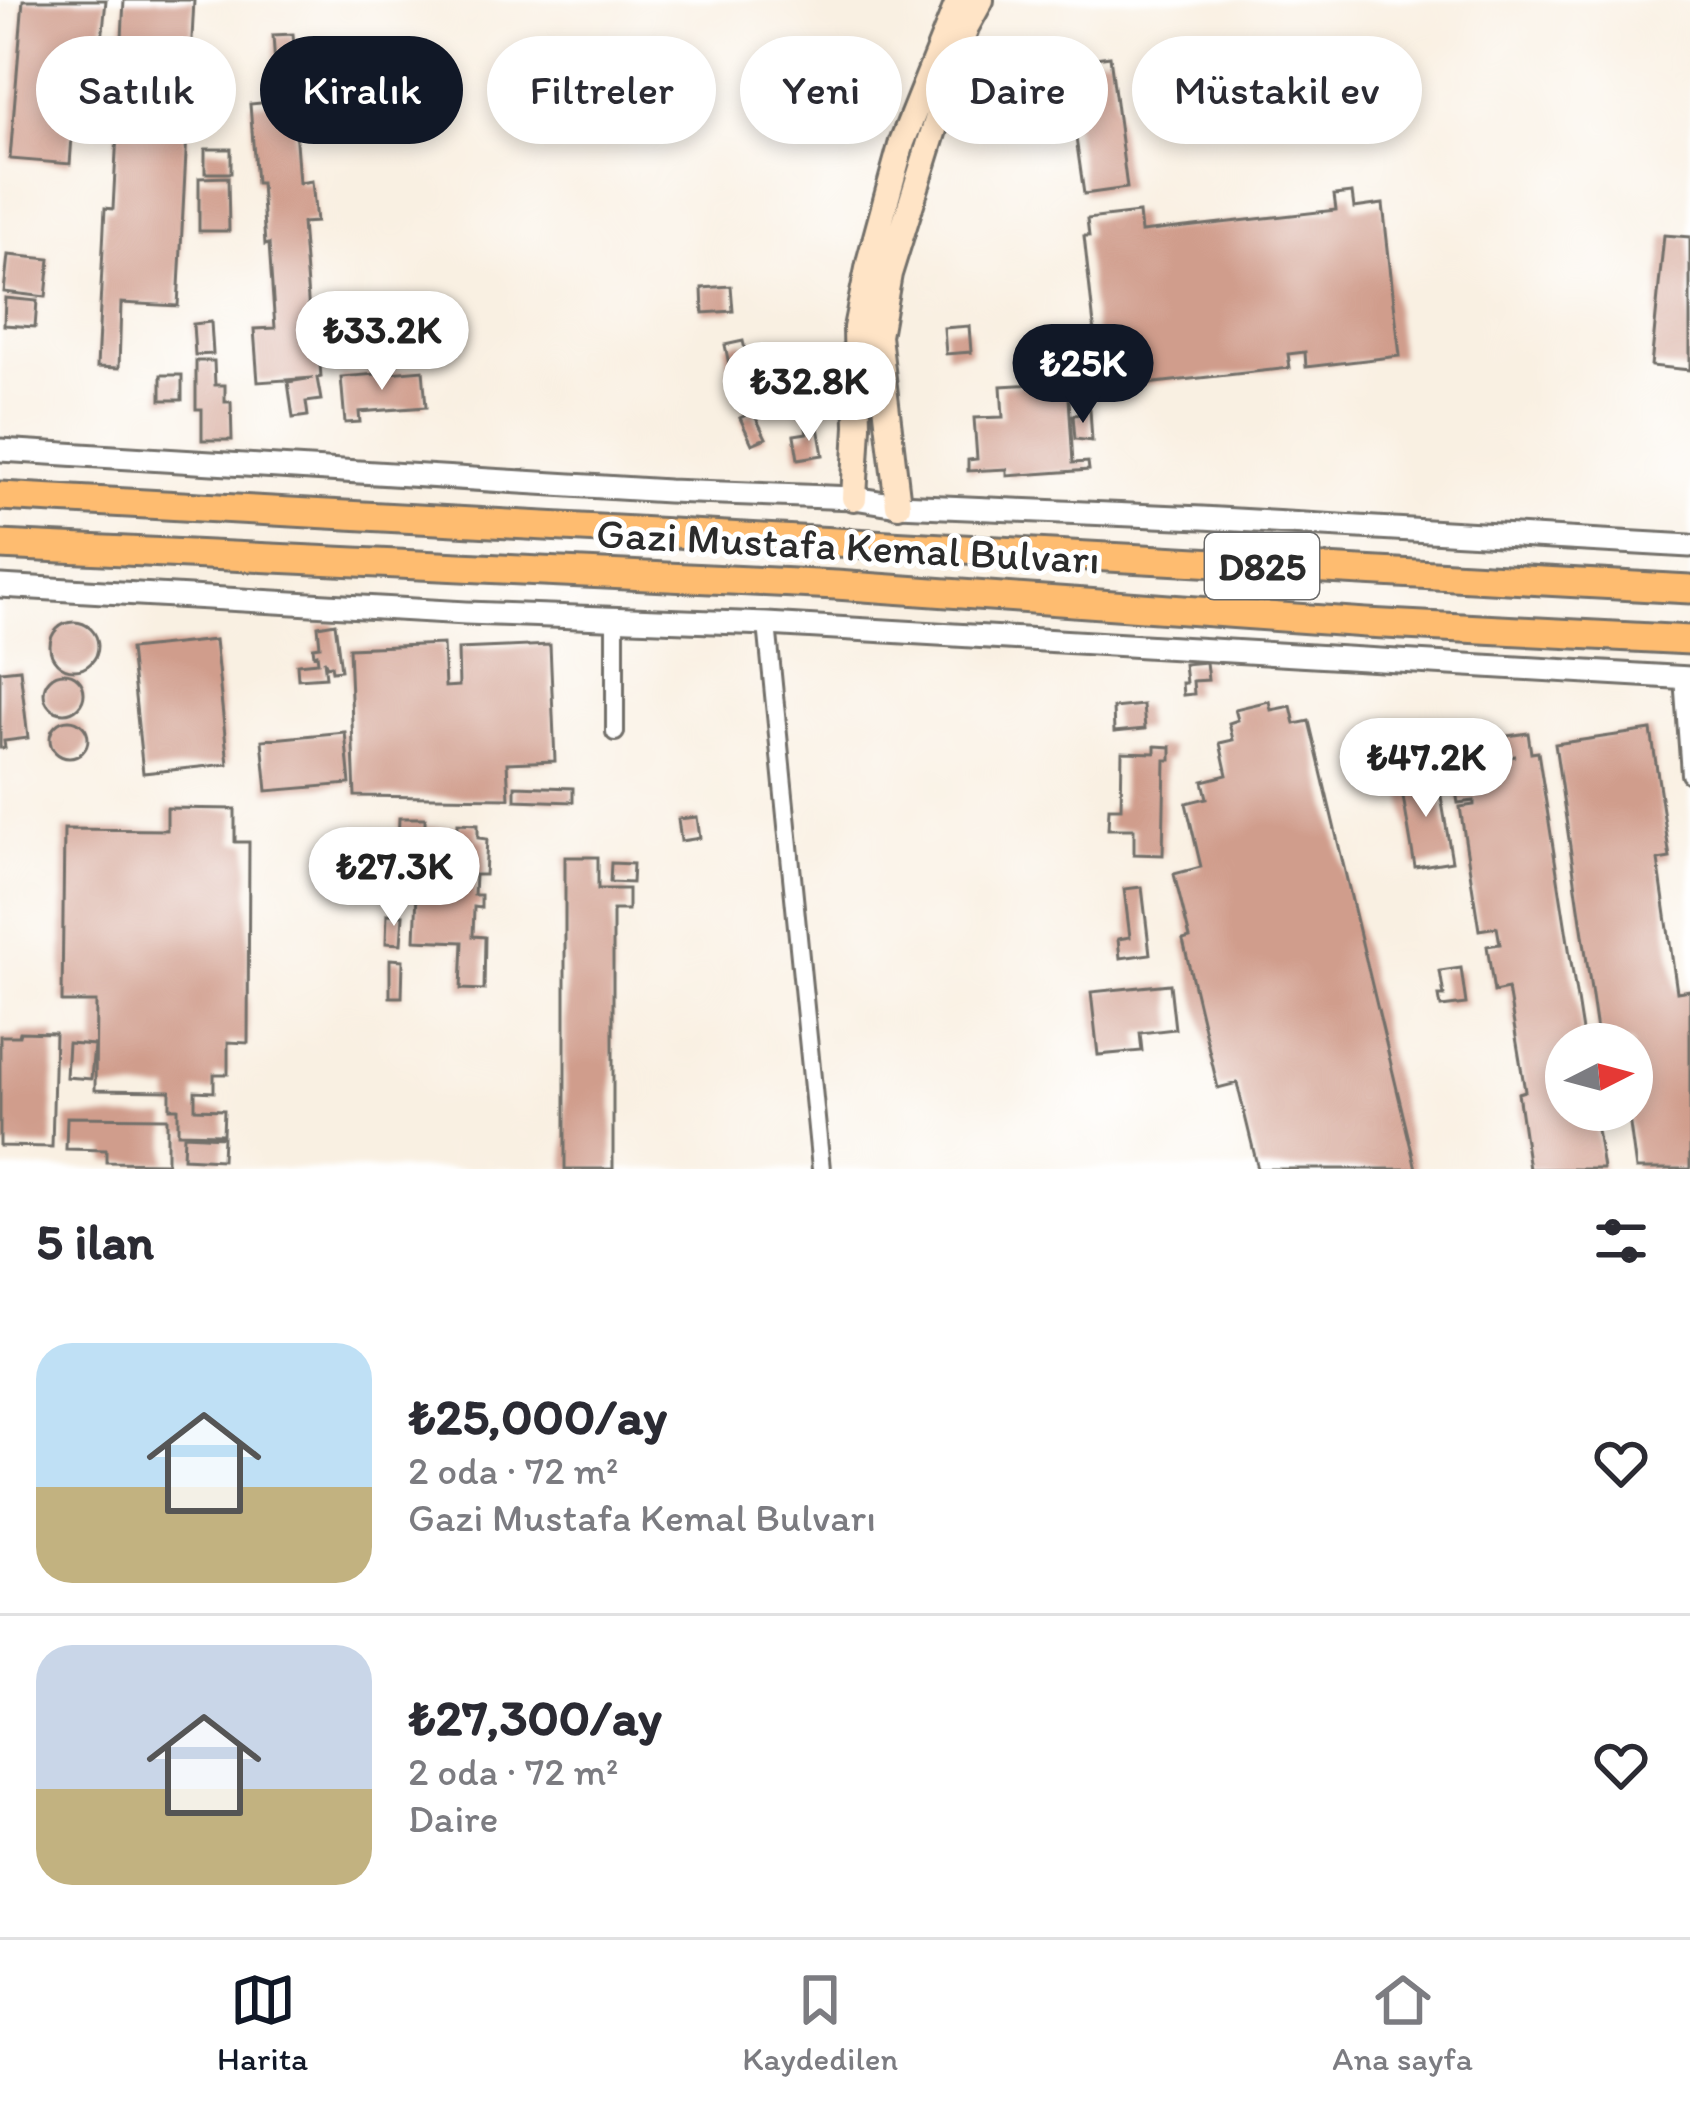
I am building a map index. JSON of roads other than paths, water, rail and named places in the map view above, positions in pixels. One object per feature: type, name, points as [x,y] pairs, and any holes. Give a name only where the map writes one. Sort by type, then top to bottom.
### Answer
[{"type":"highway","name":"Gazi Mustafa Kemal Bulvarı","points":[[0,496],[1690,590]]},
{"type":"highway","name":"Gazi Mustafa Kemal Bulvarı","points":[[0,545],[836,585],[1366,623],[1690,640]]},
{"type":"main road","points":[[854,498],[856,328],[870,259],[902,142],[959,0]]},
{"type":"main road","points":[[898,505],[878,336],[889,274],[966,28],[981,0]]},
{"type":"street","name":"Gazi Mustafa Kemal Bulvarı","points":[[0,450],[854,498],[898,505],[1690,546]]},
{"type":"street","name":"Gazi Mustafa Kemal Bulvarı","points":[[0,586],[1408,659],[1686,678]]},
{"type":"street","points":[[614,732],[615,620]]},
{"type":"street","points":[[767,625],[821,1169]]},
{"type":"street","points":[[1686,678],[1690,774]]}]
